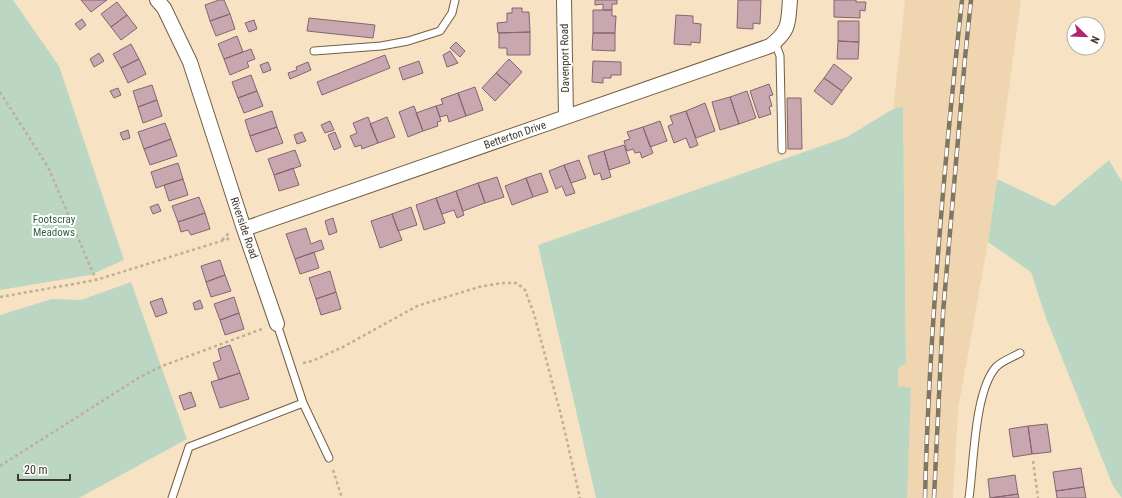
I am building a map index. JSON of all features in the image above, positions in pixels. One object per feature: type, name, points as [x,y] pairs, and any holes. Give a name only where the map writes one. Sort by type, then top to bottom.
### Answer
[{"type":"street","name":"Riverside Road","points":[[157,0],[164,8],[190,62],[244,232],[277,324]]},
{"type":"street","name":"Davenport Road","points":[[564,0],[566,117]]},
{"type":"street","points":[[779,39],[788,24],[790,0]]},
{"type":"street","name":"Betterton Drive","points":[[244,232],[770,46],[779,39]]},
{"type":"lane","points":[[314,51],[381,46],[408,42],[440,31],[452,13],[456,0]]},
{"type":"lane","points":[[779,39],[782,150]]},
{"type":"lane","name":"Riverside Road","points":[[277,324],[303,403],[329,458]]},
{"type":"lane","points":[[969,498],[977,419],[987,381],[997,366],[1020,354]]},
{"type":"lane","points":[[172,498],[189,447],[303,403]]},
{"type":"path","points":[[0,92],[48,167],[96,280]]},
{"type":"path","points":[[0,298],[96,280],[244,232]]},
{"type":"path","points":[[291,366],[312,361],[343,347],[417,306],[479,287],[501,283],[517,283],[525,290],[534,314],[562,419],[580,498]]},
{"type":"path","points":[[0,466],[140,377],[162,366],[277,324]]},
{"type":"path","points":[[329,458],[342,498]]},
{"type":"path","points":[[1033,461],[1038,498]]},
{"type":"shaded area","points":[[905,0],[1021,0],[988,242],[958,410],[953,498],[896,498],[898,368],[906,362],[903,106],[893,109]]},
{"type":"green space","name":"Footscray Meadows","points":[[0,0],[13,0],[59,66],[124,260],[90,275],[0,290]]},
{"type":"green space","points":[[903,106],[906,363],[898,368],[898,386],[911,388],[907,498],[596,498],[538,245],[847,137],[893,109]]},
{"type":"green space","points":[[1109,160],[1122,182],[1122,498],[1113,486],[1046,318],[1031,272],[988,242],[997,179],[1054,206]]},
{"type":"green space","points":[[131,282],[187,439],[79,498],[0,498],[0,315],[52,299],[81,300]]},
{"type":"building","points":[[81,0],[107,0],[91,12]]},
{"type":"building","points":[[219,0],[224,0],[230,14],[210,21],[205,5]]},
{"type":"building","points":[[595,0],[617,0],[617,4],[612,4],[612,10],[603,10],[603,4],[595,5]]},
{"type":"building","points":[[738,0],[761,0],[760,24],[753,23],[753,29],[737,28]]},
{"type":"building","points":[[834,0],[856,0],[856,2],[866,2],[865,11],[860,10],[860,18],[834,17]]},
{"type":"building","points":[[117,2],[127,15],[111,27],[101,14]]},
{"type":"building","points":[[512,8],[522,8],[522,12],[529,12],[530,32],[498,33],[497,23],[507,22],[507,13],[512,13]]},
{"type":"building","points":[[593,10],[612,10],[612,16],[616,16],[615,33],[593,33]]},
{"type":"building","points":[[230,14],[235,29],[216,36],[210,21]]},
{"type":"building","points":[[127,15],[137,28],[121,40],[111,27]]},
{"type":"building","points":[[676,15],[693,16],[693,23],[701,24],[700,43],[691,42],[691,45],[674,44]]},
{"type":"building","points":[[309,18],[375,25],[373,38],[307,31]]},
{"type":"building","points":[[82,19],[86,25],[80,30],[75,24]]},
{"type":"building","points":[[254,20],[257,29],[249,32],[245,23]]},
{"type":"building","points":[[838,21],[859,21],[859,42],[838,41]]},
{"type":"building","points":[[530,32],[530,55],[507,55],[507,48],[499,48],[499,33]]},
{"type":"building","points":[[593,33],[615,33],[615,51],[592,50]]},
{"type":"building","points":[[237,36],[243,52],[224,59],[218,44]]},
{"type":"building","points":[[838,41],[859,42],[858,59],[837,59]]},
{"type":"building","points":[[456,42],[465,51],[460,57],[450,48]]},
{"type":"building","points":[[131,44],[139,59],[121,68],[113,54]]},
{"type":"building","points":[[251,49],[255,59],[247,62],[249,67],[230,75],[224,59]]},
{"type":"building","points":[[450,51],[458,63],[447,67],[443,55]]},
{"type":"building","points":[[99,53],[104,61],[94,67],[90,59]]},
{"type":"building","points":[[385,55],[390,68],[322,95],[317,82]]},
{"type":"building","points":[[139,59],[146,74],[128,83],[121,68]]},
{"type":"building","points":[[509,59],[522,72],[510,85],[496,73]]},
{"type":"building","points":[[419,61],[423,73],[403,80],[399,68]]},
{"type":"building","points":[[593,61],[621,62],[621,75],[611,75],[611,78],[603,78],[603,83],[592,82]]},
{"type":"building","points":[[268,62],[271,70],[263,73],[260,65]]},
{"type":"building","points":[[308,62],[311,70],[290,79],[288,73],[297,70],[296,67]]},
{"type":"building","points":[[834,64],[852,78],[842,91],[824,78]]},
{"type":"building","points":[[496,73],[510,85],[495,101],[482,88]]},
{"type":"building","points":[[251,75],[257,91],[238,98],[232,82]]},
{"type":"building","points":[[824,78],[842,91],[832,105],[814,91]]},
{"type":"building","points":[[769,84],[773,95],[769,96],[772,106],[769,107],[771,114],[759,118],[750,91]]},
{"type":"building","points":[[152,85],[157,100],[138,107],[133,91]]},
{"type":"building","points":[[475,87],[483,110],[466,116],[458,93]]},
{"type":"building","points":[[118,88],[121,95],[114,98],[110,91]]},
{"type":"building","points":[[257,91],[263,106],[244,113],[238,98]]},
{"type":"building","points":[[747,91],[756,118],[739,124],[730,97]]},
{"type":"building","points":[[458,93],[466,116],[449,122],[447,115],[440,117],[436,106],[443,104],[441,99]]},
{"type":"building","points":[[730,97],[739,124],[720,130],[712,102]]},
{"type":"building","points":[[787,98],[801,98],[802,149],[788,149]]},
{"type":"building","points":[[157,100],[162,116],[143,123],[138,107]]},
{"type":"building","points":[[705,103],[715,131],[696,138],[686,111]]},
{"type":"building","points":[[414,106],[423,131],[408,137],[399,112]]},
{"type":"building","points":[[436,106],[441,121],[437,122],[438,126],[423,131],[416,113]]},
{"type":"building","points":[[272,111],[277,127],[250,136],[245,120]]},
{"type":"building","points":[[686,111],[698,145],[690,148],[686,138],[674,143],[668,126],[673,124],[670,116]]},
{"type":"building","points":[[368,117],[378,143],[362,149],[361,145],[355,147],[350,136],[357,133],[353,123]]},
{"type":"building","points":[[387,117],[395,137],[378,143],[370,124]]},
{"type":"building","points":[[330,121],[334,130],[325,133],[321,125]]},
{"type":"building","points":[[660,121],[667,141],[650,147],[643,127]]},
{"type":"building","points":[[165,123],[171,139],[144,149],[138,132]]},
{"type":"building","points":[[277,127],[283,143],[256,152],[250,136]]},
{"type":"building","points":[[643,127],[653,153],[642,158],[640,152],[635,153],[633,149],[627,151],[624,141],[630,139],[627,132]]},
{"type":"building","points":[[128,130],[130,138],[123,140],[120,133]]},
{"type":"building","points":[[302,132],[306,141],[297,144],[294,135]]},
{"type":"building","points":[[335,132],[341,147],[334,150],[328,135]]},
{"type":"building","points":[[171,139],[177,156],[150,165],[144,149]]},
{"type":"building","points":[[624,145],[630,163],[609,170],[604,151]]},
{"type":"building","points":[[295,150],[301,166],[274,175],[268,159]]},
{"type":"building","points":[[604,151],[611,177],[602,180],[600,173],[594,175],[588,156]]},
{"type":"building","points":[[579,160],[586,178],[571,183],[564,165]]},
{"type":"building","points":[[178,163],[183,179],[156,188],[151,172]]},
{"type":"building","points":[[564,165],[575,193],[566,196],[562,186],[556,189],[549,171]]},
{"type":"building","points":[[293,168],[299,185],[279,191],[274,175]]},
{"type":"building","points":[[541,173],[548,192],[533,197],[526,178]]},
{"type":"building","points":[[497,177],[504,197],[485,203],[478,183]]},
{"type":"building","points":[[526,178],[533,197],[512,205],[505,186]]},
{"type":"building","points":[[183,179],[188,195],[169,201],[164,185]]},
{"type":"building","points":[[478,183],[485,203],[463,211],[456,191]]},
{"type":"building","points":[[456,191],[464,215],[457,218],[454,210],[442,214],[436,198]]},
{"type":"building","points":[[199,197],[205,213],[178,222],[172,206]]},
{"type":"building","points":[[436,198],[445,223],[424,230],[416,205]]},
{"type":"building","points":[[158,204],[161,211],[153,214],[150,207]]},
{"type":"building","points":[[411,207],[417,225],[398,231],[392,214]]},
{"type":"building","points":[[205,213],[210,229],[191,235],[188,230],[181,232],[178,222]]},
{"type":"building","points":[[392,214],[402,240],[380,248],[371,221]]},
{"type":"building","points":[[333,218],[337,232],[329,235],[325,221]]},
{"type":"building","points":[[306,228],[311,244],[321,240],[324,249],[295,259],[286,234]]},
{"type":"building","points":[[314,252],[319,268],[300,274],[295,259]]},
{"type":"building","points":[[220,260],[225,275],[206,282],[201,266]]},
{"type":"building","points":[[330,271],[336,292],[316,299],[309,278]]},
{"type":"building","points":[[225,275],[231,291],[211,297],[206,282]]},
{"type":"building","points":[[336,292],[341,309],[321,315],[316,299]]},
{"type":"building","points":[[234,297],[239,313],[220,320],[214,304]]},
{"type":"building","points":[[162,298],[167,313],[156,317],[150,302]]},
{"type":"building","points":[[200,300],[203,308],[195,310],[193,303]]},
{"type":"building","points":[[239,313],[244,329],[225,335],[220,320]]},
{"type":"building","points":[[230,345],[240,373],[219,380],[213,363],[221,360],[218,349]]},
{"type":"building","points":[[240,373],[249,399],[220,408],[211,382]]},
{"type":"building","points":[[191,392],[196,406],[184,410],[179,396]]},
{"type":"building","points":[[1047,424],[1051,452],[1032,454],[1028,426]]},
{"type":"building","points":[[1028,426],[1032,454],[1013,457],[1009,429]]},
{"type":"building","points":[[1081,468],[1084,487],[1056,491],[1053,472]]},
{"type":"building","points":[[1015,475],[1018,494],[990,498],[988,479]]},
{"type":"building","points":[[1084,487],[1086,498],[1057,498],[1056,491]]},
{"type":"building","points":[[1018,494],[1019,498],[990,498]]},
{"type":"railway","points":[[925,498],[930,373],[938,249],[962,0]]},
{"type":"railway","points":[[934,498],[943,313],[971,0]]}]
